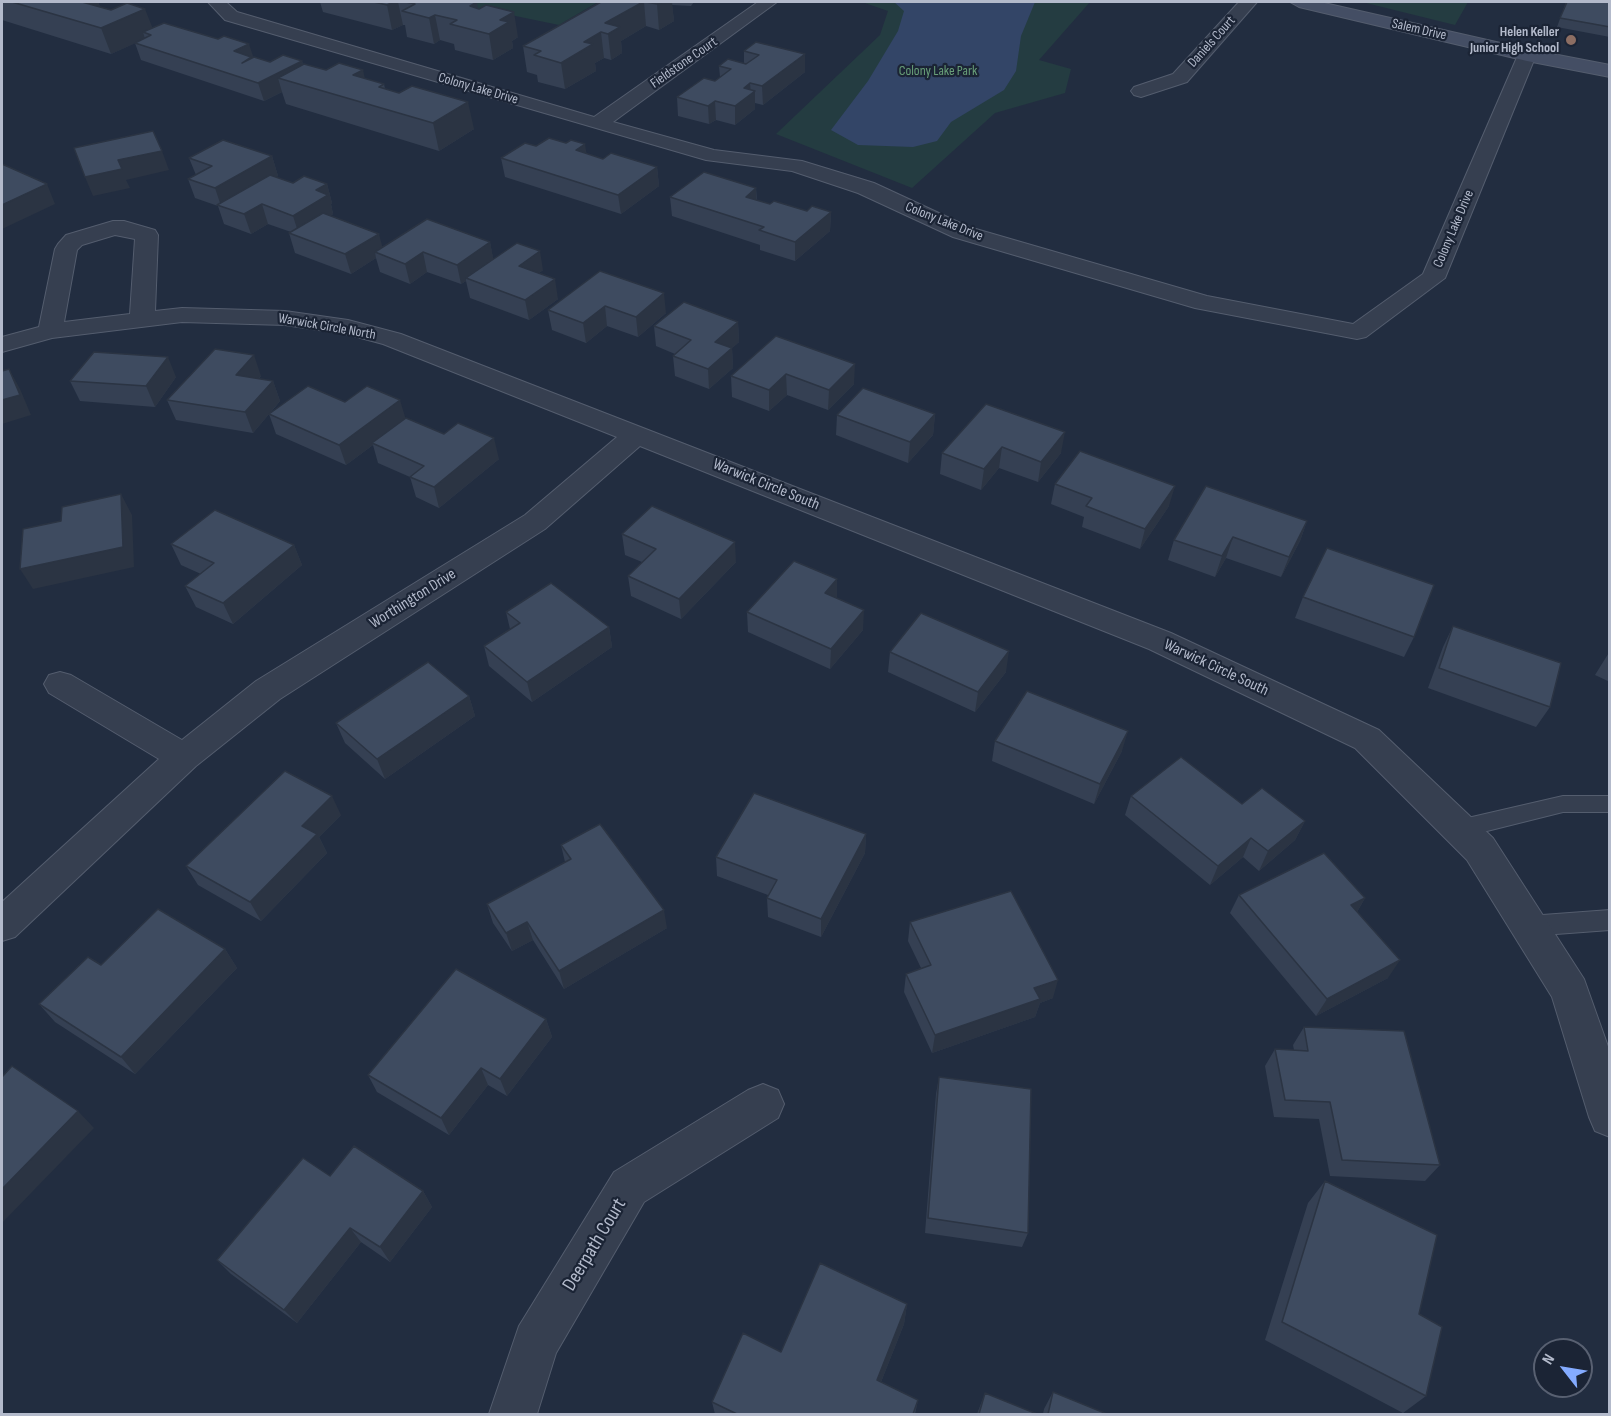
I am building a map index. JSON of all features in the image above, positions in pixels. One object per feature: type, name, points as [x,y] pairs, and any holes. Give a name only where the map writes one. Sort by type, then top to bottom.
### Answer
[{"type":"street","name":"Colony Lake Drive","points":[[217,2],[231,16],[597,124],[713,156],[795,165],[866,188],[972,235],[1204,303],[1356,332],[1433,278],[1527,55]]},
{"type":"street","name":"Fieldstone Court","points":[[597,124],[769,2]]},
{"type":"street","name":"Daniels Court","points":[[1141,91],[1180,78],[1248,2]]},
{"type":"street","name":"Salem Drive","points":[[1299,2],[1527,55],[1610,71]]},
{"type":"street","points":[[50,332],[66,249],[74,240],[113,228],[124,228],[147,235],[142,319]]},
{"type":"street","name":"Warwick Circle North","points":[[2,345],[50,332],[182,315],[244,315],[348,327],[392,339],[445,358],[638,434]]},
{"type":"street","name":"Worthington Drive","points":[[2,925],[184,757],[268,690],[535,522],[638,434]]},
{"type":"street","name":"Warwick Circle South","points":[[638,434],[1160,641],[1367,739],[1480,849],[1570,991],[1610,1117]]},
{"type":"street","points":[[60,684],[184,757]]},
{"type":"street","name":"Deerpath Court","points":[[513,1414],[536,1343],[629,1186],[763,1104]]},
{"type":"lane","points":[[1459,829],[1563,804],[1610,804]]},
{"type":"lane","points":[[1529,926],[1610,920]]},
{"type":"green space","points":[[448,2],[598,2],[559,25]]},
{"type":"green space","name":"Colony Lake Park","points":[[862,2],[1090,2],[1039,60],[1071,69],[1065,93],[995,113],[912,188],[776,134],[880,35],[888,11]]},
{"type":"green space","points":[[1362,2],[1468,2],[1455,25]]},
{"type":"water","points":[[894,2],[1035,2],[1021,36],[1016,71],[1004,90],[951,122],[937,141],[913,147],[858,145],[831,130],[868,81],[898,31],[904,11]]},
{"type":"building","points":[[12,2],[82,2],[111,10],[127,3],[145,9],[101,28]]},
{"type":"building","points":[[374,2],[393,2],[387,5]]},
{"type":"building","points":[[406,2],[477,2],[470,6],[479,9],[486,5],[514,12],[500,20],[509,22],[489,34],[450,24],[457,20],[435,15],[429,18],[402,11],[415,4]]},
{"type":"building","points":[[601,2],[643,2],[605,23],[620,27],[608,34],[601,32],[584,42],[593,44],[561,63],[534,55],[541,51],[523,46]]},
{"type":"building","points":[[1567,2],[1610,2],[1610,27],[1560,18]]},
{"type":"building","points":[[164,23],[218,39],[224,36],[249,44],[234,51],[251,57],[242,63],[254,57],[270,62],[283,55],[302,61],[258,83],[135,43],[151,35],[143,32]]},
{"type":"building","points":[[756,42],[805,54],[762,86],[750,83],[744,88],[755,91],[735,106],[715,101],[708,106],[677,97],[704,78],[715,81],[731,69],[719,66],[728,59],[746,64],[759,55],[744,51]]},
{"type":"building","points":[[339,63],[363,70],[353,75],[384,84],[379,87],[399,93],[412,86],[468,102],[433,123],[278,78],[304,64],[326,70]]},
{"type":"building","points":[[153,131],[162,151],[118,160],[122,169],[85,177],[74,148]]},
{"type":"building","points":[[549,138],[566,143],[571,140],[585,144],[576,150],[603,159],[611,153],[657,167],[618,195],[501,158],[525,143],[536,146]]},
{"type":"building","points":[[223,140],[272,156],[215,188],[188,179],[212,166],[189,158]]},
{"type":"building","points":[[2,164],[47,184],[2,205]]},
{"type":"building","points":[[704,172],[756,188],[746,197],[770,204],[774,201],[807,211],[812,206],[831,212],[795,242],[759,230],[764,227],[670,197]]},
{"type":"building","points":[[270,175],[293,183],[304,176],[327,184],[316,190],[328,195],[293,216],[262,204],[244,214],[217,205]]},
{"type":"building","points":[[323,213],[379,234],[345,254],[289,233]]},
{"type":"building","points":[[427,219],[490,242],[457,265],[423,252],[405,264],[375,252]]},
{"type":"building","points":[[517,243],[540,251],[519,266],[555,279],[525,300],[466,278]]},
{"type":"building","points":[[600,271],[664,293],[636,317],[605,306],[583,323],[548,310]]},
{"type":"building","points":[[684,302],[738,322],[715,342],[732,348],[708,369],[673,356],[691,340],[654,326]]},
{"type":"building","points":[[776,336],[855,364],[829,390],[786,374],[769,390],[731,376]]},
{"type":"building","points":[[215,349],[254,355],[236,375],[273,381],[245,412],[167,400]]},
{"type":"building","points":[[94,352],[168,357],[146,386],[70,381]]},
{"type":"building","points":[[9,369],[20,395],[2,400],[2,371]]},
{"type":"building","points":[[308,386],[345,402],[367,386],[400,400],[339,445],[269,414]]},
{"type":"building","points":[[863,388],[935,414],[910,442],[837,415]]},
{"type":"building","points":[[986,404],[1065,432],[1041,462],[1002,447],[984,469],[942,453]]},
{"type":"building","points":[[406,418],[444,434],[458,423],[494,438],[434,487],[410,477],[424,466],[372,443]]},
{"type":"building","points":[[1080,451],[1175,486],[1145,529],[1086,506],[1092,498],[1055,484]]},
{"type":"building","points":[[1206,486],[1307,521],[1289,557],[1233,537],[1222,556],[1174,540]]},
{"type":"building","points":[[121,494],[123,547],[20,569],[23,529],[61,521],[62,507]]},
{"type":"building","points":[[652,506],[735,542],[679,599],[628,576],[656,549],[622,534]]},
{"type":"building","points":[[215,510],[294,545],[223,603],[185,586],[214,563],[171,544]]},
{"type":"building","points":[[1327,548],[1434,585],[1414,637],[1303,597]]},
{"type":"building","points":[[794,561],[837,579],[825,593],[864,610],[831,649],[747,612]]},
{"type":"building","points":[[551,583],[609,627],[527,682],[484,646],[520,623],[506,612]]},
{"type":"building","points":[[921,613],[1009,651],[978,692],[890,652]]},
{"type":"building","points":[[1453,626],[1561,663],[1550,707],[1439,668]]},
{"type":"building","points":[[428,662],[469,696],[377,759],[336,723]]},
{"type":"building","points":[[1027,691],[1128,731],[1100,784],[995,741]]},
{"type":"building","points":[[1181,757],[1242,804],[1262,788],[1305,821],[1268,851],[1251,838],[1218,866],[1131,796]]},
{"type":"building","points":[[285,771],[332,796],[302,826],[317,834],[250,902],[186,866]]},
{"type":"building","points":[[754,793],[866,834],[821,919],[767,898],[777,880],[716,857]]},
{"type":"building","points":[[600,824],[664,910],[559,971],[527,922],[506,933],[487,904],[571,859],[561,845]]},
{"type":"building","points":[[1324,853],[1365,898],[1351,905],[1400,960],[1327,999],[1239,895]]},
{"type":"building","points":[[1011,891],[1058,980],[1034,988],[1040,999],[935,1035],[906,974],[931,965],[910,922]]},
{"type":"building","points":[[158,909],[225,949],[121,1057],[39,1004],[88,957],[101,965]]},
{"type":"building","points":[[456,969],[546,1019],[500,1079],[481,1068],[441,1118],[368,1075]]},
{"type":"building","points":[[1304,1027],[1404,1031],[1440,1165],[1342,1160],[1330,1102],[1285,1100],[1275,1049],[1308,1051]]},
{"type":"building","points":[[12,1066],[78,1111],[2,1189],[2,1077]]},
{"type":"building","points":[[939,1077],[1031,1089],[1028,1233],[928,1218]]},
{"type":"building","points":[[354,1146],[423,1191],[380,1247],[350,1228],[284,1310],[217,1260],[303,1158],[330,1176]]},
{"type":"building","points":[[1325,1181],[1437,1235],[1419,1314],[1442,1327],[1426,1396],[1282,1322]]},
{"type":"building","points":[[820,1263],[907,1304],[877,1380],[918,1400],[913,1414],[737,1414],[712,1402],[743,1333],[781,1352]]},
{"type":"building","points":[[1053,1392],[1107,1414],[1048,1414]]},
{"type":"building","points":[[985,1393],[1037,1414],[979,1414]]},
{"type":"place","name":"Helen Keller Junior High School","points":[[1571,40]]}]
